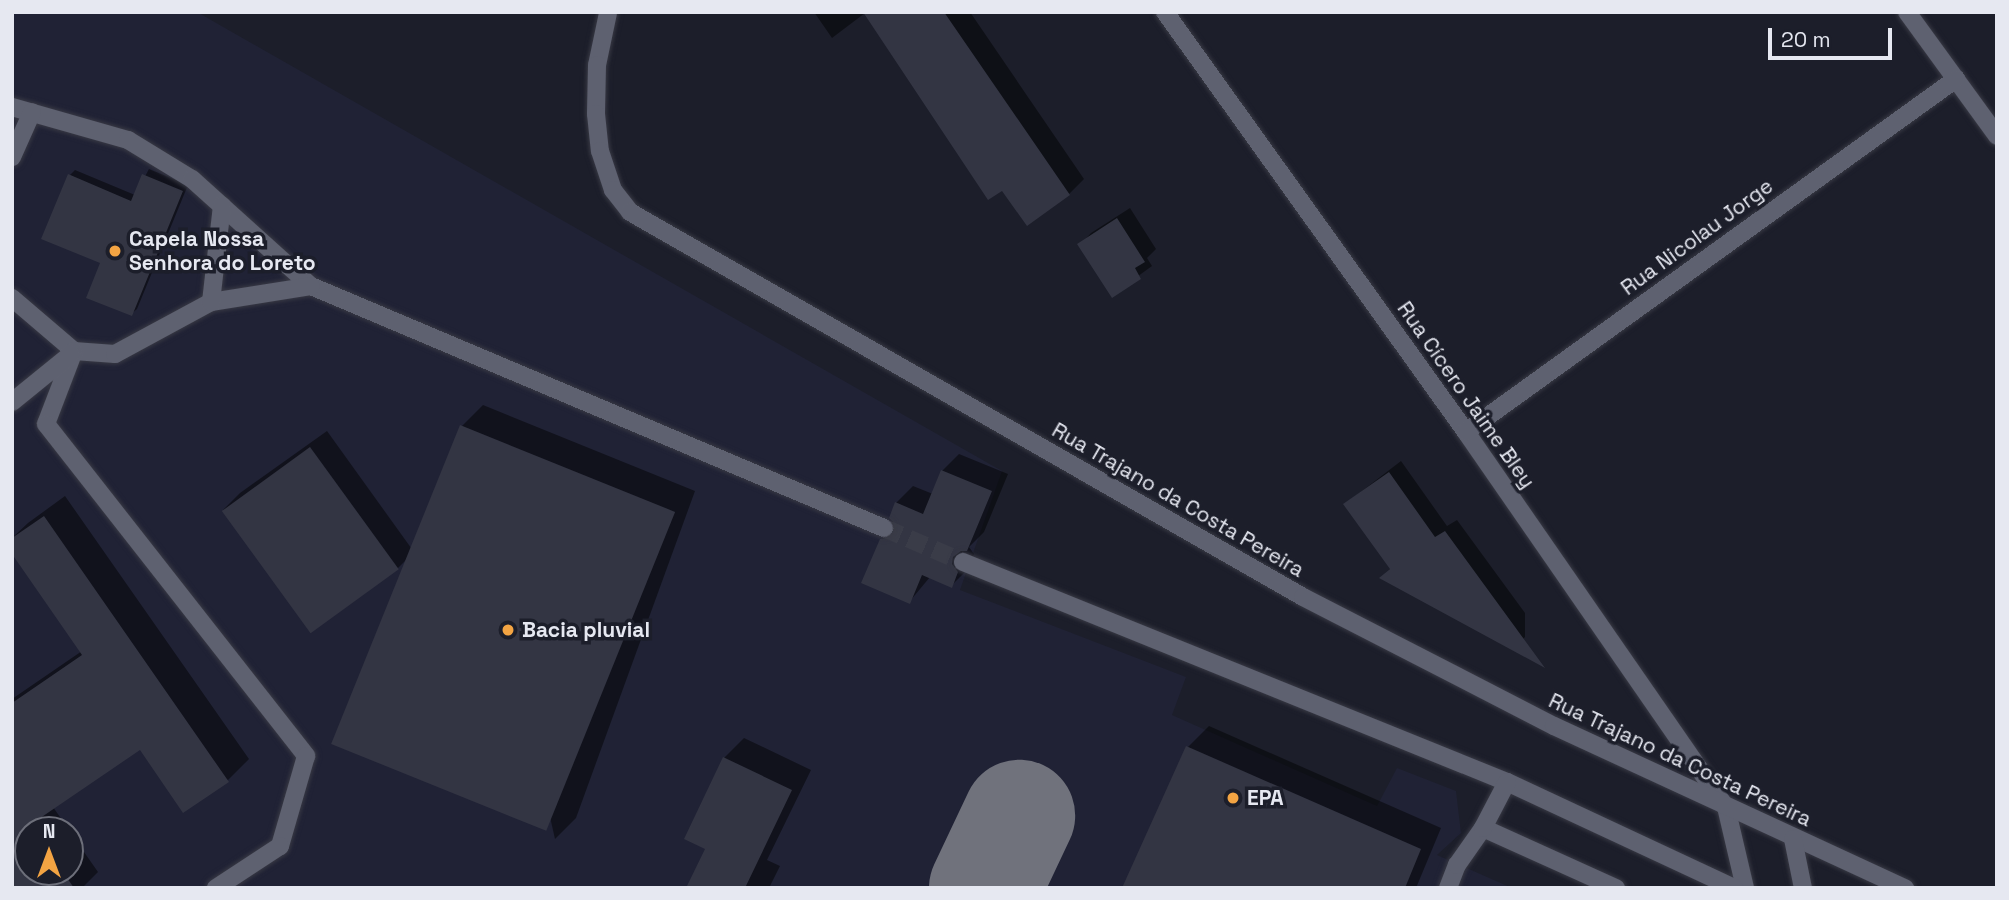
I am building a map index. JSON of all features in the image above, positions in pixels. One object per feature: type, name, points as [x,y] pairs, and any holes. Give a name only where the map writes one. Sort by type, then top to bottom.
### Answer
[{"type":"street","name":"Rua Cícero Jaime Bley","points":[[1165,12],[1466,432],[1726,807]]},
{"type":"street","points":[[1908,12],[1997,136]]},
{"type":"street","name":"Rua Trajano da Costa Pereira","points":[[608,13],[597,65],[597,127],[600,151],[614,190],[630,212],[1303,597],[1554,726],[1793,839],[1905,888]]},
{"type":"street","name":"Rua Nicolau Jorge","points":[[1466,432],[1956,79]]},
{"type":"street","points":[[12,107],[128,139],[192,179],[311,286],[884,528]]},
{"type":"street","points":[[12,157],[32,112]]},
{"type":"street","points":[[211,302],[222,206]]},
{"type":"street","points":[[12,298],[74,351],[116,354],[211,302],[311,286]]},
{"type":"street","points":[[12,402],[74,351]]},
{"type":"street","points":[[74,351],[46,424],[306,756],[280,845],[216,888]]},
{"type":"street","points":[[963,562],[1507,782],[1734,888]]},
{"type":"street","points":[[1448,888],[1457,865],[1483,828],[1507,782]]},
{"type":"street","points":[[1726,807],[1745,888]]},
{"type":"street","points":[[1483,828],[1616,888]]},
{"type":"street","points":[[1793,839],[1803,888]]},
{"type":"shaded area","points":[[12,12],[197,12],[1002,471],[960,590],[1186,677],[1172,715],[1377,806],[1397,768],[1456,791],[1461,833],[1437,855],[1512,888],[12,888]]},
{"type":"building","points":[[863,12],[944,12],[1070,195],[1027,226],[1002,191],[988,200]]},
{"type":"building","name":"Capela Nossa Senhora do Loreto","points":[[68,174],[131,201],[142,174],[183,191],[132,316],[86,298],[100,263],[41,239]]},
{"type":"building","points":[[1117,218],[1145,262],[1135,268],[1141,279],[1112,298],[1077,244]]},
{"type":"building","name":"Bacia pluvial","points":[[460,425],[675,512],[546,831],[331,744]]},
{"type":"building","points":[[310,447],[399,569],[311,633],[222,511]]},
{"type":"building","points":[[941,470],[992,491],[967,551],[961,551],[953,557],[952,564],[958,572],[952,588],[922,575],[910,604],[861,583],[880,539],[890,537],[895,532],[893,522],[889,518],[895,502],[923,514]]},
{"type":"building","points":[[1389,472],[1435,537],[1445,531],[1545,668],[1379,578],[1390,569],[1343,504]]},
{"type":"building","points":[[44,516],[229,782],[183,813],[140,750],[43,816],[14,816],[14,886],[74,888],[12,888],[12,703],[82,655],[12,554],[12,538]]},
{"type":"building","name":"EPA","points":[[1186,746],[1421,849],[1405,888],[1122,888]]},
{"type":"building","points":[[723,757],[792,790],[745,888],[686,888],[705,849],[684,839]]},
{"type":"taxiway","points":[[985,888],[1019,816]]},
{"type":"tunnel","points":[[884,528],[963,562]]},
{"type":"place","name":"Capela Nossa Senhora do Loreto","points":[[115,251]]},
{"type":"place","name":"Bacia pluvial","points":[[508,630]]},
{"type":"place","name":"EPA","points":[[1233,798]]}]
